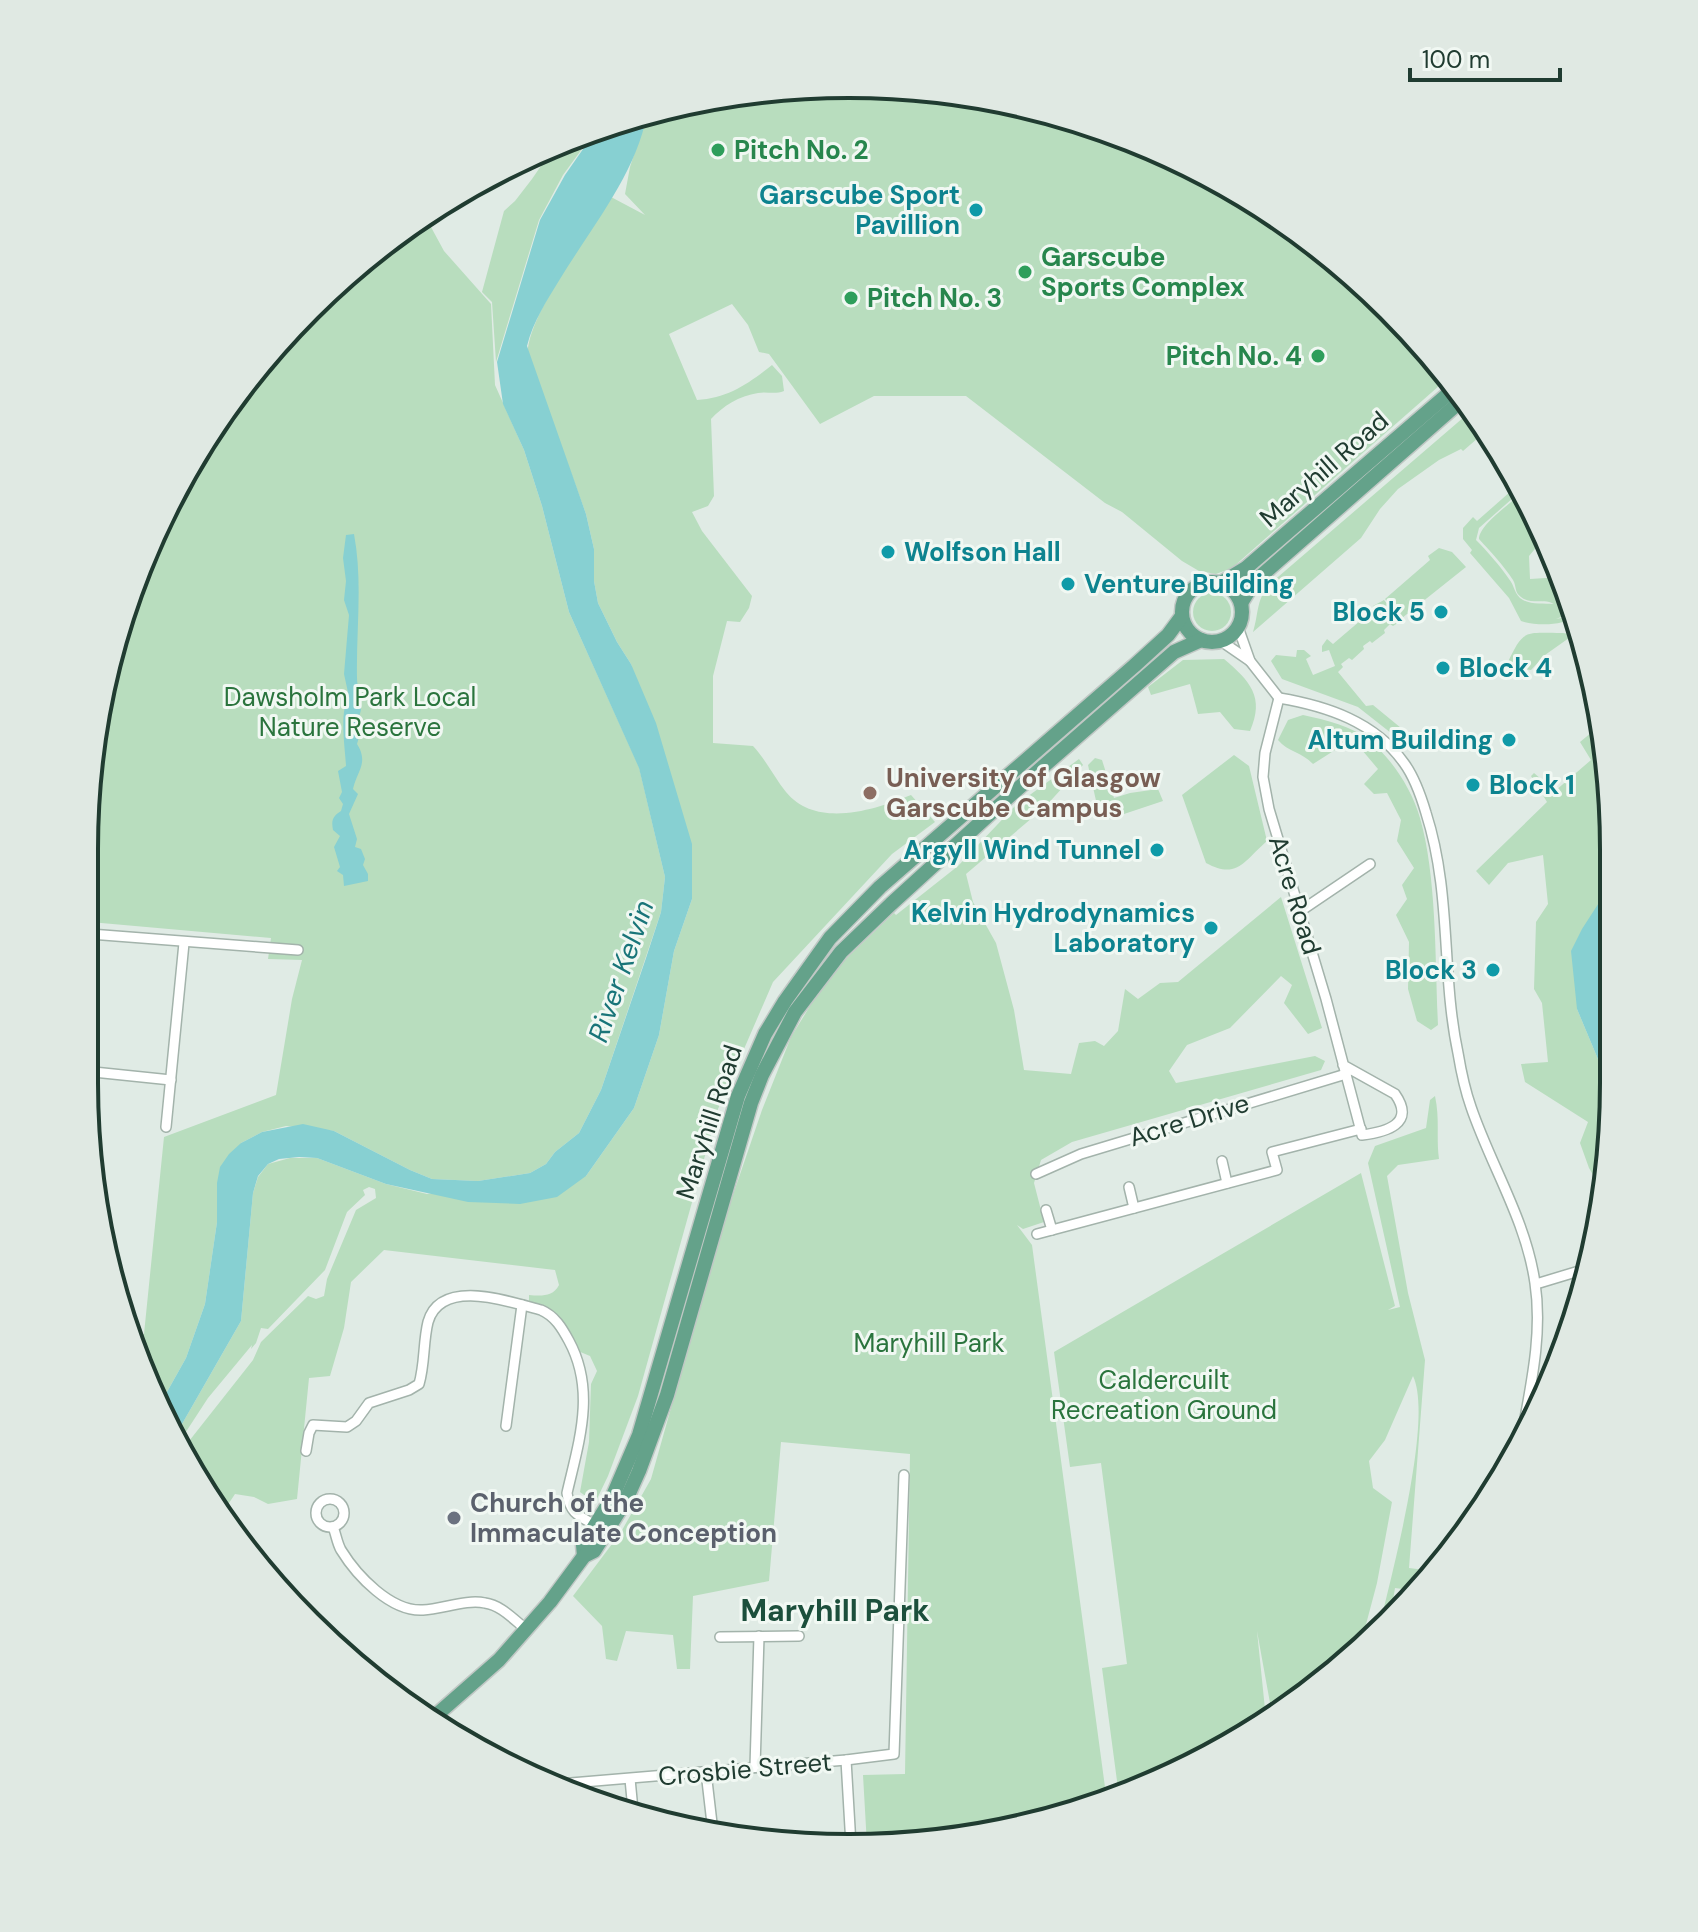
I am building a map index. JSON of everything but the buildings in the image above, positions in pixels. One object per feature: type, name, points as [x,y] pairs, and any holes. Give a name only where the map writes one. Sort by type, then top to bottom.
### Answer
[{"type":"main road","name":"Maryhill Road","points":[[1221,583],[1246,568],[1447,395]]},
{"type":"main road","name":"Maryhill Road","points":[[1241,603],[1254,582],[1455,406]]},
{"type":"main road","points":[[1208,582],[1221,583],[1230,587],[1241,603],[1238,627],[1221,641],[1201,640],[1191,635],[1182,616],[1184,599],[1194,587],[1208,582]]},
{"type":"main road","name":"Maryhill Road","points":[[440,1712],[479,1680],[526,1629],[584,1556],[583,1545],[626,1500],[652,1440],[743,1082],[765,1034],[806,968],[830,938],[880,887],[1145,656],[1168,635],[1182,616]]},
{"type":"main road","name":"Maryhill Road","points":[[706,1230],[762,1075],[795,1012],[820,977],[891,904],[1014,792],[1174,652],[1201,640]]},
{"type":"street","points":[[1238,627],[1250,661]]},
{"type":"street","points":[[1221,641],[1250,661],[1279,698],[1316,704],[1361,723],[1386,741],[1406,765],[1420,794],[1441,871],[1458,1054],[1470,1105],[1524,1234],[1536,1284],[1536,1347],[1526,1408]]},
{"type":"street","name":"Acre Road","points":[[1279,698],[1265,753],[1263,777],[1269,809],[1362,1132]]},
{"type":"street","points":[[1299,912],[1370,864]]},
{"type":"street","points":[[98,935],[298,950]]},
{"type":"street","points":[[166,1127],[184,943]]},
{"type":"street","points":[[1037,1234],[1277,1170],[1272,1152],[1362,1132],[1382,1132],[1398,1123],[1401,1115],[1399,1101],[1389,1090],[1344,1070]]},
{"type":"street","name":"Acre Drive","points":[[1036,1174],[1081,1154],[1344,1070]]},
{"type":"street","points":[[98,1072],[171,1080]]},
{"type":"street","points":[[1222,1161],[1227,1183]]},
{"type":"street","points":[[1129,1187],[1134,1208]]},
{"type":"street","points":[[1046,1210],[1052,1230]]},
{"type":"street","points":[[1536,1284],[1575,1272]]},
{"type":"street","points":[[306,1451],[313,1425],[347,1427],[356,1421],[369,1403],[419,1384],[428,1324],[441,1304],[469,1295],[522,1305],[550,1315],[571,1346],[585,1388],[585,1411],[567,1493],[569,1506],[601,1528]]},
{"type":"street","points":[[506,1426],[522,1305]]},
{"type":"street","name":"Crosbie Street","points":[[578,1783],[894,1754],[904,1475]]},
{"type":"street","points":[[333,1527],[341,1550],[355,1569],[399,1605],[424,1610],[485,1603],[499,1608],[526,1629]]},
{"type":"street","points":[[755,1767],[759,1636]]},
{"type":"street","points":[[720,1637],[799,1636]]},
{"type":"street","points":[[846,1760],[850,1834]]},
{"type":"street","points":[[706,1772],[712,1822]]},
{"type":"street","points":[[630,1779],[632,1801]]},
{"type":"green space","points":[[849,98],[898,100],[996,112],[1043,124],[1136,155],[1181,175],[1266,225],[1344,284],[1414,354],[1440,385],[1232,568],[1216,574],[1199,571],[1182,561],[1122,512],[1105,503],[966,396],[874,396],[820,424],[769,354],[759,352],[748,325],[732,304],[669,334],[697,400],[737,389],[772,365],[782,376],[784,391],[744,396],[711,419],[714,496],[708,506],[692,512],[702,531],[752,596],[740,622],[727,621],[713,676],[713,743],[753,746],[786,792],[813,810],[846,813],[911,795],[935,822],[892,854],[773,982],[718,1109],[638,1396],[595,1503],[580,1492],[589,1442],[591,1384],[597,1371],[590,1356],[578,1351],[560,1320],[529,1301],[529,1295],[546,1295],[556,1289],[559,1285],[555,1270],[384,1250],[351,1282],[344,1328],[330,1376],[309,1378],[297,1499],[268,1504],[254,1497],[235,1494],[228,1504],[189,1441],[253,1360],[261,1342],[308,1296],[316,1299],[324,1296],[327,1279],[356,1210],[376,1198],[375,1189],[369,1187],[363,1190],[365,1195],[347,1212],[325,1270],[268,1329],[261,1328],[256,1343],[208,1398],[185,1433],[181,1426],[241,1321],[253,1193],[258,1177],[268,1164],[290,1158],[317,1158],[386,1184],[427,1194],[586,1176],[634,1108],[659,1035],[674,951],[692,899],[631,664],[598,603],[594,549],[586,514],[528,355],[536,321],[547,299],[611,197],[645,215],[625,194],[643,128],[702,112],[751,104]]},
{"type":"green space","points":[[583,147],[563,175],[539,220],[496,362],[492,302],[482,292],[504,211],[542,164]]},
{"type":"green space","name":"Dawsholm Park Local Nature Reserve","points":[[430,226],[444,251],[491,304],[495,385],[524,450],[569,612],[639,767],[665,877],[661,912],[601,1090],[579,1133],[555,1152],[546,1164],[530,1173],[478,1181],[432,1179],[334,1131],[286,1126],[262,1132],[241,1143],[217,1222],[205,1304],[186,1358],[166,1394],[142,1334],[164,1137],[276,1095],[292,999],[302,960],[268,959],[271,938],[98,923],[100,800],[112,702],[138,608],[155,562],[175,517],[225,432],[284,354],[318,318],[354,284]]},
{"type":"green space","points":[[1463,418],[1477,439],[1463,451],[1461,449],[1439,460],[1398,489],[1361,538],[1253,632],[1260,600],[1271,583]]},
{"type":"green space","points":[[1509,493],[1513,498],[1479,528],[1476,540],[1502,569],[1520,598],[1530,603],[1554,604],[1525,600],[1519,595],[1509,575],[1479,539],[1484,527],[1514,500],[1536,547],[1529,556],[1530,579],[1549,578],[1563,616],[1556,619],[1563,618],[1564,622],[1534,624],[1521,621],[1509,598],[1470,553],[1472,550],[1463,539],[1463,528],[1473,517],[1477,521]]},
{"type":"green space","points":[[1439,548],[1452,552],[1466,567],[1402,618],[1385,599],[1430,560],[1428,556]]},
{"type":"green space","points":[[1212,593],[1225,599],[1231,612],[1225,625],[1212,631],[1199,625],[1193,612],[1199,599]]},
{"type":"green space","points":[[1384,600],[1401,621],[1393,626],[1390,624],[1385,633],[1363,646],[1364,649],[1352,660],[1349,658],[1341,664],[1343,667],[1338,672],[1366,706],[1373,705],[1401,728],[1391,733],[1358,707],[1282,679],[1271,661],[1276,655],[1296,657],[1297,650],[1304,650],[1311,656],[1306,659],[1313,675],[1335,666],[1329,650],[1322,652],[1327,639],[1333,644],[1374,609],[1373,606]]},
{"type":"green space","points":[[1532,633],[1568,634],[1569,638],[1545,655],[1531,670],[1506,666],[1521,639]]},
{"type":"green space","points":[[1224,659],[1252,690],[1256,708],[1250,731],[1234,729],[1220,712],[1198,714],[1190,684],[1151,695],[1148,687],[1183,660]]},
{"type":"green space","points":[[1303,715],[1330,721],[1370,741],[1394,766],[1416,807],[1430,866],[1434,920],[1438,1025],[1431,1030],[1417,1021],[1408,989],[1409,942],[1396,915],[1407,899],[1402,885],[1414,868],[1397,841],[1401,820],[1387,793],[1374,794],[1364,784],[1378,769],[1362,750],[1335,750],[1313,764],[1278,740],[1288,720]]},
{"type":"green space","points":[[1591,733],[1600,849],[1600,917],[1577,1009],[1600,1064],[1594,1177],[1580,1143],[1588,1122],[1525,1082],[1521,1064],[1548,1062],[1542,1003],[1534,989],[1536,922],[1548,904],[1543,855],[1508,863],[1489,885],[1476,871],[1547,802],[1531,776],[1534,773],[1555,791],[1591,760],[1580,742]]},
{"type":"green space","points":[[1234,755],[1249,766],[1267,841],[1240,866],[1225,870],[1206,863],[1182,795]]},
{"type":"green space","points":[[1095,758],[1102,760],[1114,798],[1158,789],[1163,801],[1109,819],[1099,814],[1088,765]]},
{"type":"green space","points":[[1079,759],[1083,765],[1045,807],[966,874],[973,902],[996,943],[1014,1010],[1024,1070],[1071,1074],[1079,1043],[1095,1041],[1104,1046],[1118,1031],[1125,989],[1138,999],[1160,983],[1178,982],[1281,897],[1322,1028],[1308,1034],[1284,1003],[1292,985],[1281,976],[1230,1028],[1187,1045],[1169,1071],[1176,1083],[1315,1056],[1325,1061],[1321,1070],[1072,1142],[1041,1160],[1034,1183],[1044,1222],[1023,1229],[1017,1225],[1032,1245],[1105,1788],[996,1820],[947,1828],[866,1833],[863,1775],[905,1774],[910,1454],[781,1442],[769,1581],[693,1596],[690,1669],[677,1669],[673,1635],[626,1631],[617,1661],[606,1659],[602,1626],[573,1596],[621,1532],[651,1479],[722,1227],[791,1037],[829,975],[894,913],[896,915],[958,866],[1016,805]]},
{"type":"green space","name":"Caldercuilt Recreation Ground","points":[[1435,1096],[1439,1159],[1398,1165],[1387,1176],[1408,1293],[1425,1360],[1409,1568],[1421,1569],[1403,1589],[1395,1588],[1393,1600],[1383,1610],[1414,1463],[1418,1398],[1413,1376],[1385,1440],[1369,1461],[1373,1488],[1392,1502],[1365,1628],[1306,1679],[1270,1704],[1257,1631],[1265,1708],[1181,1757],[1117,1784],[1102,1668],[1127,1664],[1101,1463],[1070,1467],[1054,1352],[1361,1173],[1395,1306],[1388,1310],[1400,1307],[1368,1163],[1375,1146],[1426,1128],[1430,1100]]},
{"type":"water","name":"River Kelvin","points":[[643,127],[623,179],[545,303],[527,346],[586,514],[594,549],[598,603],[631,664],[656,723],[692,844],[692,899],[674,951],[659,1035],[634,1108],[586,1176],[557,1197],[520,1204],[468,1202],[386,1184],[317,1158],[279,1159],[268,1164],[258,1176],[253,1193],[241,1321],[181,1426],[166,1394],[186,1358],[205,1304],[217,1222],[217,1183],[220,1167],[229,1154],[241,1143],[262,1132],[303,1124],[334,1131],[432,1179],[478,1181],[530,1173],[546,1164],[555,1152],[579,1133],[601,1090],[661,912],[665,877],[639,768],[569,612],[542,506],[524,450],[503,404],[497,362],[540,220],[585,147]]},
{"type":"water","points":[[354,534],[359,588],[357,678],[361,705],[355,732],[360,734],[357,744],[362,762],[353,789],[358,794],[349,814],[357,839],[355,847],[361,849],[365,859],[363,865],[368,881],[344,886],[343,875],[337,871],[340,867],[334,847],[340,836],[333,830],[332,824],[343,804],[339,798],[342,792],[338,771],[346,766],[343,720],[349,697],[344,674],[349,615],[344,600],[346,581],[343,558],[346,535]]},
{"type":"water","points":[[1600,901],[1600,1064],[1577,1009],[1571,951]]},
{"type":"place","name":"Pitch No. 2","points":[[718,150]]},
{"type":"place","name":"Garscube Sport Pavillion","points":[[976,210]]},
{"type":"place","name":"Garscube Sports Complex","points":[[1025,272]]},
{"type":"place","name":"Pitch No. 3","points":[[851,298]]},
{"type":"place","name":"Pitch No. 4","points":[[1318,356]]},
{"type":"place","name":"Wolfson Hall","points":[[888,552]]},
{"type":"place","name":"Venture Building","points":[[1068,584]]},
{"type":"place","name":"Block 5","points":[[1441,612]]},
{"type":"place","name":"Block 4","points":[[1443,668]]},
{"type":"place","name":"Altum Building","points":[[1509,740]]},
{"type":"place","name":"Block 1","points":[[1473,785]]},
{"type":"place","name":"University of Glasgow Garscube Campus","points":[[870,793]]},
{"type":"place","name":"Argyll Wind Tunnel","points":[[1157,850]]},
{"type":"place","name":"Kelvin Hydrodynamics Laboratory","points":[[1211,928]]},
{"type":"place","name":"Block 3","points":[[1493,970]]},
{"type":"place","name":"Church of the Immaculate Conception","points":[[454,1518]]},
{"type":"district","name":"Maryhill Park","points":[[835,1610]]}]
